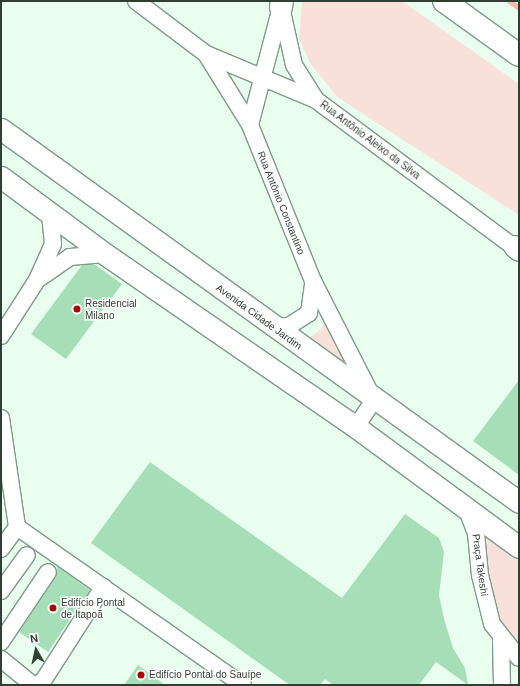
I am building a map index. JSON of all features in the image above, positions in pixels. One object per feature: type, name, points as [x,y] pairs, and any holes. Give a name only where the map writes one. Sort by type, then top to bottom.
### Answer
[{"type":"highway","points":[[444,1],[519,55]]},
{"type":"main road","name":"Avenida Cidade Jardim","points":[[1,129],[272,327],[519,502]]},
{"type":"main road","points":[[1,177],[105,254],[356,427],[519,547]]},
{"type":"street","points":[[136,1],[206,54]]},
{"type":"street","points":[[250,125],[282,4]]},
{"type":"street","points":[[282,4],[294,65],[316,100]]},
{"type":"street","name":"Rua Antônio Aleixo da Silva","points":[[206,54],[264,76],[316,100],[517,249]]},
{"type":"street","name":"Rua Antônio Constantino","points":[[206,54],[250,125],[313,281],[374,400]]},
{"type":"street","points":[[1,336],[37,280],[53,244],[50,214]]},
{"type":"street","points":[[37,280],[70,257],[105,254]]},
{"type":"street","name":"Rua Antônio Constantino","points":[[272,327],[289,326],[309,313],[313,281]]},
{"type":"street","points":[[356,427],[374,400]]},
{"type":"street","points":[[1,418],[17,527],[1,549]]},
{"type":"street","name":"Praça Takeshi","points":[[467,510],[476,533],[485,603],[501,640],[519,658]]},
{"type":"street","points":[[17,527],[243,685]]},
{"type":"street","points":[[1,591],[27,555]]},
{"type":"street","points":[[1,642],[48,572]]},
{"type":"street","points":[[1,659],[34,685],[43,681],[103,587]]},
{"type":"street","points":[[501,640],[502,685]]},
{"type":"shaded area","points":[[302,1],[402,1],[519,84],[519,215],[337,97],[310,63],[299,39]]},
{"type":"shaded area","points":[[325,321],[353,378],[305,341],[321,329]]},
{"type":"shaded area","points":[[467,510],[519,547],[519,658],[501,640]]},
{"type":"building","name":"Residencial Milano","points":[[94,264],[122,284],[66,359],[31,334],[82,265]]},
{"type":"building","points":[[519,380],[519,475],[473,441]]},
{"type":"building","points":[[150,462],[342,598],[405,514],[439,538],[444,552],[439,595],[444,619],[453,648],[465,668],[468,685],[436,662],[419,685],[333,685],[325,679],[320,685],[290,685],[277,676],[91,543]]},
{"type":"building","name":"Edifício Pontal de Itapoã","points":[[57,566],[90,590],[48,652],[19,632],[56,577]]},
{"type":"building","name":"Edifício Pontal do Sauípe","points":[[138,665],[165,685],[124,685]]},
{"type":"waterway","points":[[509,1],[519,8]]},
{"type":"place","name":"Residencial Milano","points":[[77,309]]},
{"type":"place","name":"Edifício Pontal de Itapoã","points":[[53,608]]},
{"type":"place","name":"Edifício Pontal do Sauípe","points":[[141,675]]}]
